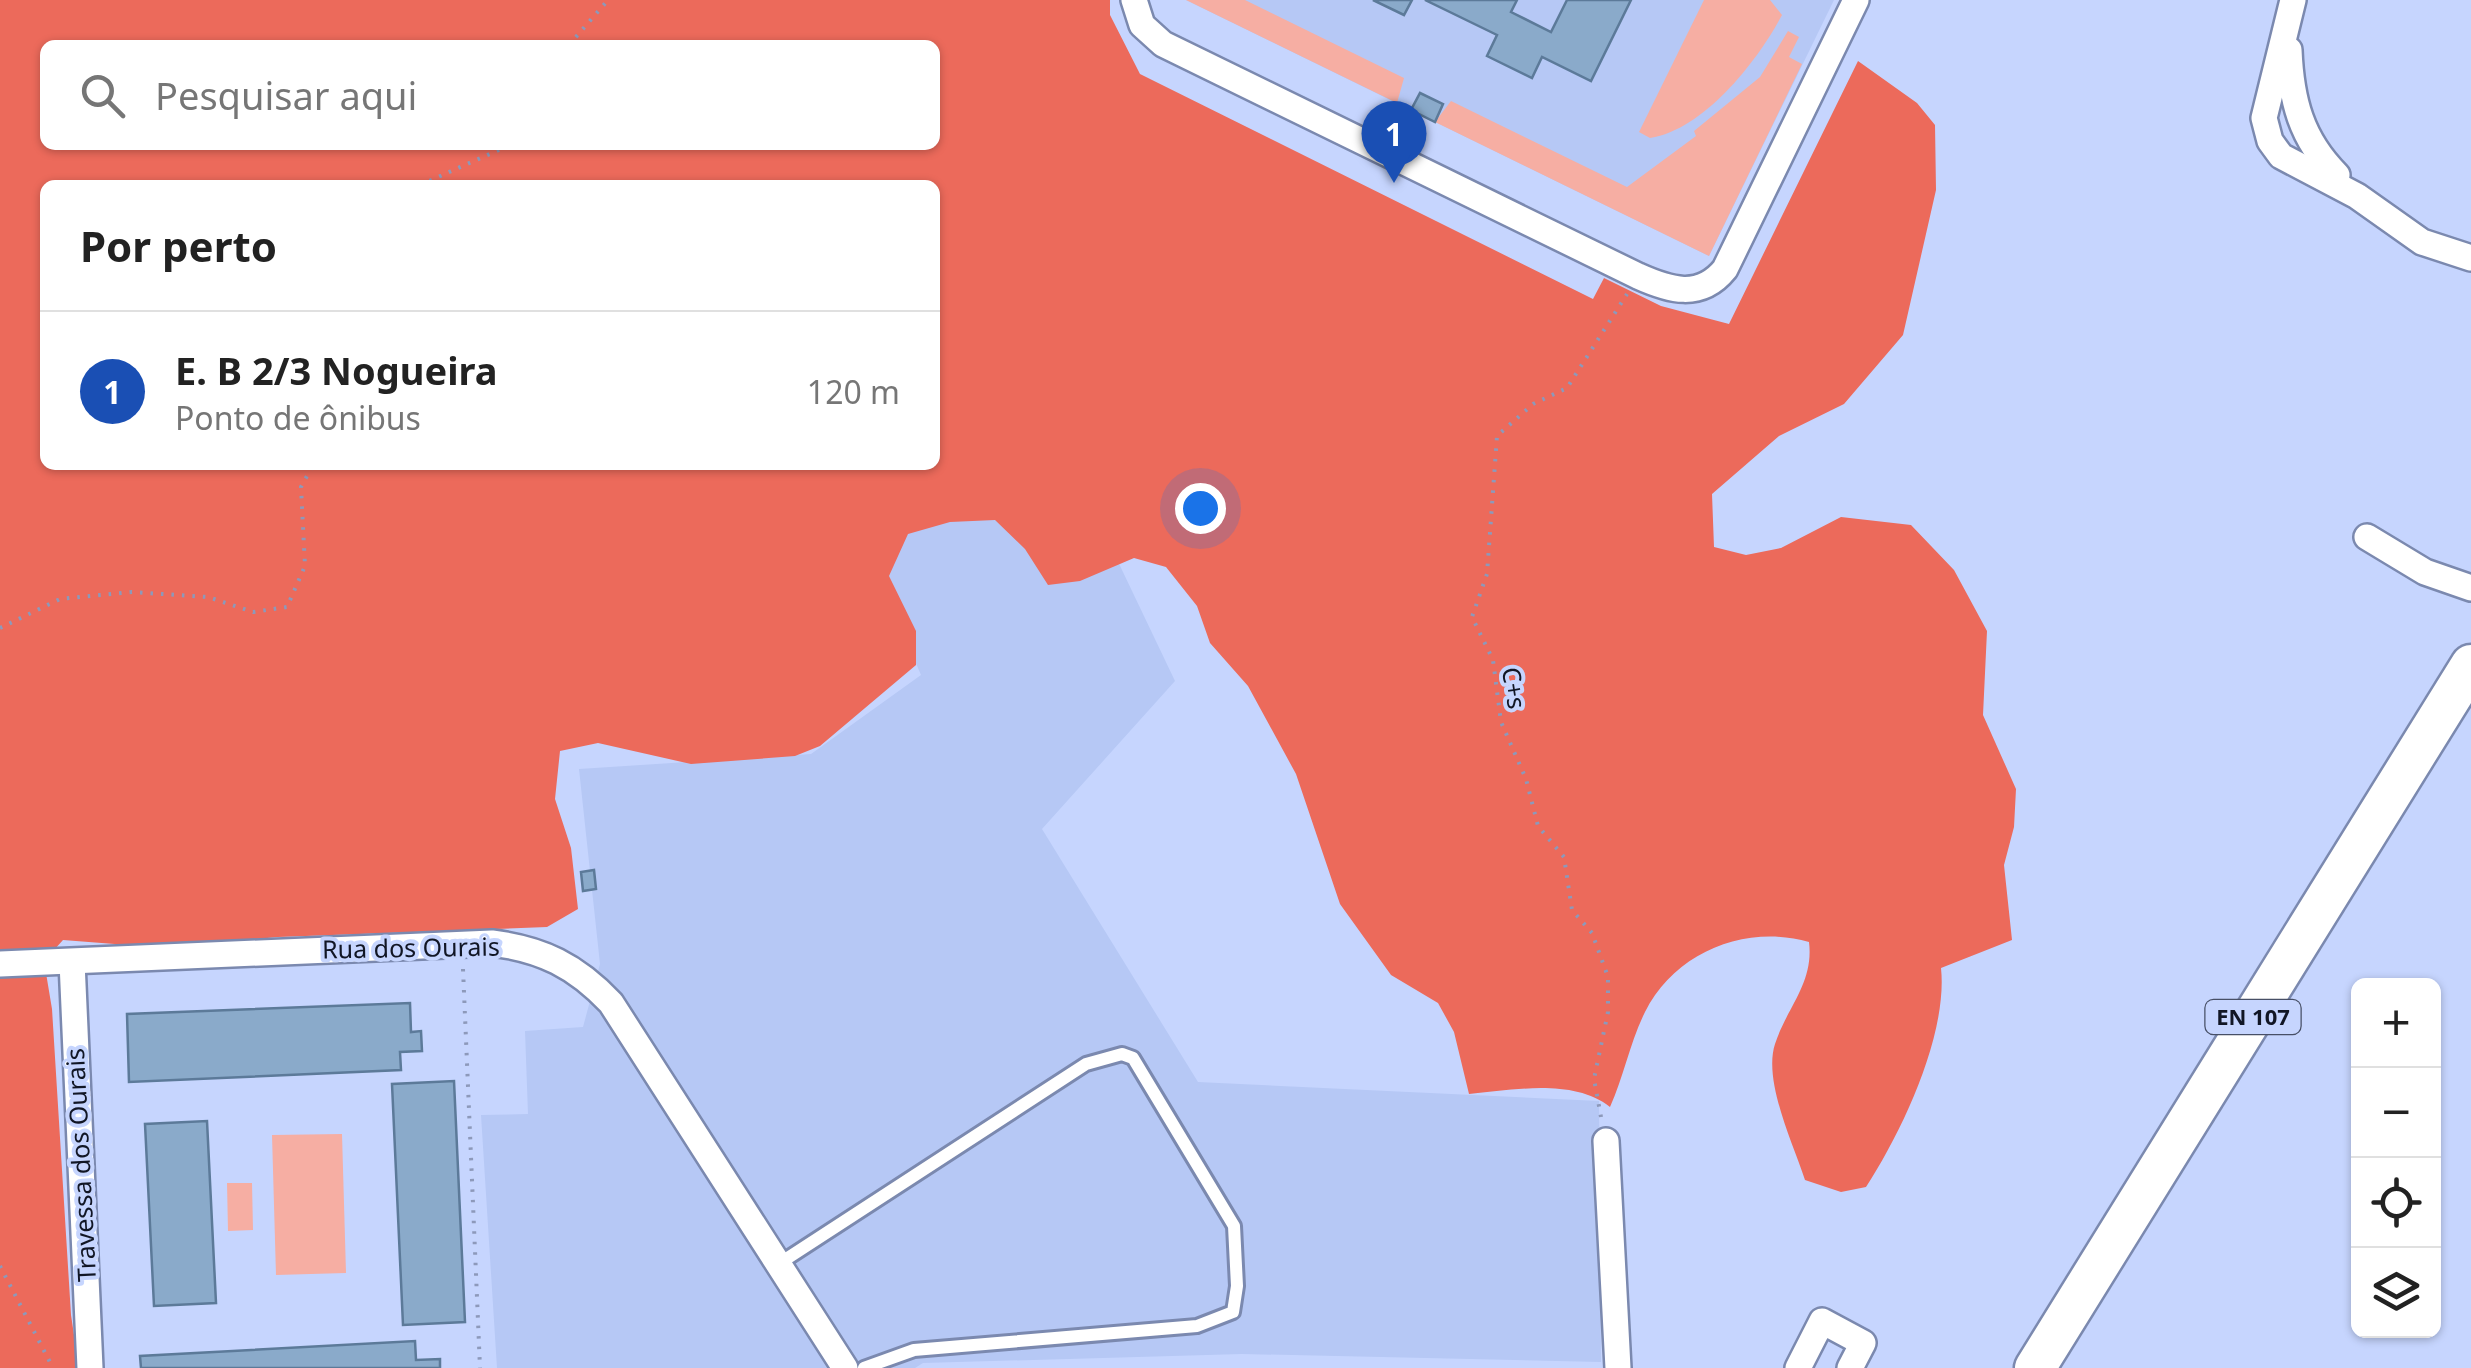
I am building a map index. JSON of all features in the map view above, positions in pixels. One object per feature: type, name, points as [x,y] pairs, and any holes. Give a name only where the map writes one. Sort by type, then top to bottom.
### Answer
[{"type":"main road","name":"EN 107","points":[[2036,1368],[2471,665]]},
{"type":"street","points":[[1134,0],[1142,24],[1163,44],[1638,276],[1683,291],[1704,286],[1722,274],[1856,0]]},
{"type":"street","points":[[2290,10],[2296,113],[2314,152],[2358,196],[2422,242],[2471,258]]},
{"type":"street","points":[[2367,536],[2426,572],[2471,588]]},
{"type":"street","name":"Rua dos Ourais","points":[[0,964],[462,944],[520,946],[552,956],[585,975],[611,1003],[845,1368]]},
{"type":"street","name":"Travessa dos Ourais","points":[[72,962],[90,1368]]},
{"type":"street","points":[[1606,1141],[1618,1368]]},
{"type":"street","points":[[1798,1368],[1822,1321],[1862,1343],[1850,1368]]},
{"type":"lane","points":[[780,1263],[1086,1064],[1122,1054],[1133,1058],[1234,1226],[1238,1286],[1233,1312],[1198,1326],[914,1350],[864,1368]]},
{"type":"path","points":[[573,40],[608,0]]},
{"type":"path","points":[[431,180],[499,150]]},
{"type":"path","name":"C+s","points":[[1606,1141],[1594,1079],[1608,1012],[1608,978],[1592,933],[1572,910],[1564,857],[1538,826],[1526,779],[1501,722],[1493,660],[1472,617],[1487,574],[1498,436],[1532,404],[1567,388],[1638,276]]},
{"type":"path","points":[[0,628],[60,598],[132,592],[208,597],[252,612],[287,607],[305,566],[302,487],[310,470]]},
{"type":"path","points":[[462,944],[480,1368]]},
{"type":"path","points":[[0,1266],[52,1368]]},
{"type":"shaded area","points":[[0,0],[1110,0],[1110,15],[1140,74],[1593,299],[1604,278],[1661,306],[1729,324],[1858,61],[1917,103],[1935,125],[1936,190],[1903,335],[1844,404],[1779,436],[1712,494],[1714,547],[1746,555],[1781,548],[1841,517],[1911,525],[1954,570],[1987,631],[1983,715],[2016,789],[2014,827],[2004,865],[2012,940],[1941,968],[1937,1022],[1920,1082],[1866,1187],[1841,1192],[1805,1180],[1776,1094],[1772,1059],[1775,1044],[1804,983],[1809,942],[1785,937],[1737,940],[1693,959],[1674,973],[1645,1012],[1610,1107],[1579,1092],[1561,1089],[1469,1094],[1454,1032],[1438,1003],[1391,975],[1340,904],[1296,774],[1248,686],[1210,643],[1197,606],[1166,567],[1134,558],[1080,581],[1048,585],[1025,549],[995,520],[950,522],[908,534],[889,576],[916,631],[916,665],[820,746],[795,756],[691,764],[598,743],[560,751],[555,799],[571,848],[578,909],[547,927],[278,937],[166,948],[63,940],[44,961],[52,1009],[71,1315],[79,1368],[0,1368]]},
{"type":"shaded area","points":[[1186,0],[1834,0],[1709,256]]},
{"type":"shaded area","points":[[1186,0],[1245,0],[1404,78],[1397,103]]},
{"type":"shaded area","points":[[1704,0],[1770,0],[1782,15],[1759,52],[1710,107],[1670,132],[1650,138],[1639,132]]},
{"type":"shaded area","points":[[1788,31],[1799,37],[1789,57],[1802,64],[1709,256],[1435,122],[1451,101],[1627,187],[1696,136],[1694,131],[1760,77]]},
{"type":"shaded area","points":[[1059,438],[1175,681],[1042,829],[1198,1082],[1599,1101],[1601,1362],[1242,1354],[923,1363],[915,1368],[497,1368],[481,1115],[528,1114],[525,1031],[583,1027],[600,964],[579,769],[811,754],[921,675],[861,534]]},
{"type":"shaded area","points":[[342,1134],[346,1273],[276,1275],[272,1135]]},
{"type":"shaded area","points":[[227,1183],[252,1183],[253,1230],[228,1231]]},
{"type":"building","points":[[1373,0],[1412,0],[1404,15]]},
{"type":"building","points":[[1425,0],[1517,0],[1511,12],[1551,32],[1567,0],[1631,0],[1591,81],[1542,57],[1532,78],[1487,56],[1497,35]]},
{"type":"building","points":[[1420,93],[1443,104],[1435,122],[1411,110]]},
{"type":"building","points":[[594,870],[596,889],[583,891],[581,872]]},
{"type":"building","points":[[410,1003],[411,1032],[421,1031],[422,1051],[400,1052],[401,1070],[129,1082],[127,1014]]},
{"type":"building","points":[[454,1081],[465,1322],[403,1325],[392,1084]]},
{"type":"building","points":[[207,1121],[216,1303],[154,1306],[145,1124]]},
{"type":"building","points":[[415,1341],[416,1360],[440,1359],[440,1368],[141,1368],[140,1356]]},
{"type":"place","name":"E. B 2/3 Nogueira","points":[[1394,183]]}]
